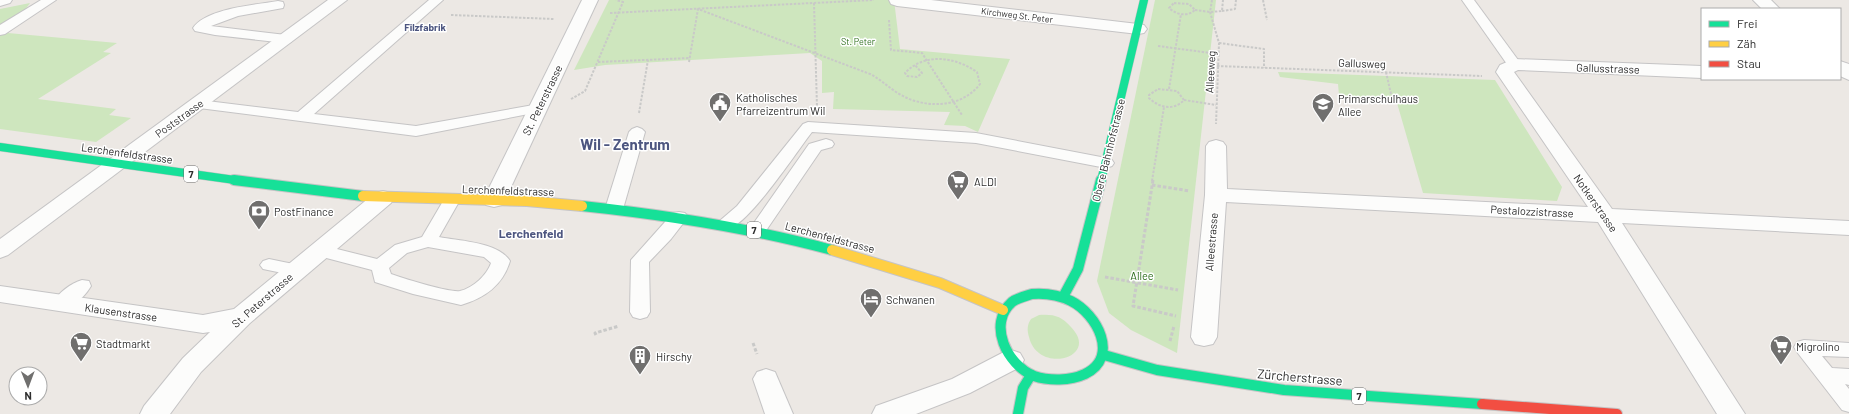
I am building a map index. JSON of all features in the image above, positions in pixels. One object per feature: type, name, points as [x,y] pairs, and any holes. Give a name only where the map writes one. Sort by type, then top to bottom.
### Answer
[{"type":"main road","name":"Obere Bahnhofstrasse","points":[[1063,297],[1078,269],[1105,170],[1144,0]]},
{"type":"main road","name":"Lerchenfeldstrasse","points":[[0,147],[117,164],[383,198],[494,200],[614,209],[725,224],[790,238],[914,273],[984,300],[1003,310]]},
{"type":"main road","points":[[1047,294],[1063,297],[1079,305],[1090,316],[1098,328],[1103,342],[1104,355],[1096,370],[1081,378],[1063,380],[1021,367],[1003,347],[1000,334],[1000,321],[1003,310],[1017,298],[1047,294]]},
{"type":"main road","name":"Zürcherstrasse","points":[[1104,355],[1157,370],[1199,378],[1284,390],[1617,414]]},
{"type":"main road","points":[[1018,414],[1023,388],[1021,367]]},
{"type":"street","points":[[0,1],[4,0]]},
{"type":"street","name":"Poststrasse","points":[[0,250],[339,0]]},
{"type":"street","name":"St. Peterstrasse","points":[[494,200],[590,0]]},
{"type":"street","points":[[1761,0],[1771,8]]},
{"type":"street","name":"Kirchweg St. Peter","points":[[893,7],[1138,28]]},
{"type":"street","points":[[1841,67],[1849,74]]},
{"type":"street","name":"Gallusstrasse","points":[[1510,70],[1701,72]]},
{"type":"street","name":"Notkerstrasse","points":[[1510,70],[1605,215],[1731,414]]},
{"type":"street","name":"Alleestrasse","points":[[1204,337],[1216,195],[1216,146]]},
{"type":"street","name":"Pestalozzistrasse","points":[[1216,195],[1849,228]]},
{"type":"street","name":"St. Peterstrasse","points":[[154,414],[192,366],[241,317],[383,198]]},
{"type":"street","name":"Klausenstrasse","points":[[0,294],[203,324],[241,317]]},
{"type":"street","points":[[886,414],[961,386],[1021,367]]},
{"type":"street","points":[[766,379],[779,414]]},
{"type":"lane","points":[[0,31],[50,0]]},
{"type":"lane","points":[[301,117],[437,0]]},
{"type":"lane","name":"Notkerstrasse","points":[[1468,0],[1510,70]]},
{"type":"lane","points":[[278,5],[222,16],[206,23],[200,28],[205,30],[286,39]]},
{"type":"lane","points":[[199,104],[416,131],[539,108]]},
{"type":"lane","points":[[725,224],[743,210],[808,127],[976,138],[1105,170]]},
{"type":"lane","points":[[614,209],[637,132]]},
{"type":"lane","points":[[757,231],[815,147],[826,144]]},
{"type":"lane","points":[[990,152],[1105,170]]},
{"type":"lane","points":[[428,241],[452,200]]},
{"type":"lane","points":[[640,312],[640,260],[665,235],[679,217]]},
{"type":"lane","points":[[428,241],[489,252],[501,261],[497,274],[480,289],[461,298],[413,288],[382,278],[380,266],[401,249],[428,241]]},
{"type":"lane","points":[[321,251],[380,266]]},
{"type":"lane","points":[[268,265],[297,270]]},
{"type":"lane","points":[[62,303],[82,286]]},
{"type":"lane","points":[[1849,350],[1804,347],[1849,404]]},
{"type":"lane","points":[[1826,375],[1849,377]]},
{"type":"path","points":[[570,99],[585,91],[623,2],[616,0]]},
{"type":"path","points":[[618,12],[875,0]]},
{"type":"path","name":"Alleeweg","points":[[1212,0],[1210,12],[1219,43],[1217,66],[1216,146]]},
{"type":"path","points":[[1222,11],[1223,0]]},
{"type":"path","points":[[1195,10],[1193,6],[1182,1],[1171,4],[1169,8],[1173,12],[1181,14],[1188,14],[1195,10],[1210,12],[1222,11],[1235,9],[1236,0]]},
{"type":"path","points":[[1263,0],[1267,20]]},
{"type":"path","points":[[808,127],[817,109],[814,3]]},
{"type":"path","points":[[893,7],[891,50],[922,53],[925,60],[954,102],[976,138]]},
{"type":"path","points":[[698,9],[878,78],[904,96],[915,101],[941,104],[954,102],[972,95],[980,84],[977,72],[964,63],[939,59],[925,60],[915,65],[907,71],[907,76],[917,77],[922,73],[916,69],[915,65]]},
{"type":"path","points":[[689,62],[698,9]]},
{"type":"path","points":[[420,14],[580,20]]},
{"type":"path","points":[[1168,89],[1181,14]]},
{"type":"path","points":[[1219,43],[1264,49],[1264,68]]},
{"type":"path","points":[[1153,45],[1218,54]]},
{"type":"path","points":[[598,62],[690,58]]},
{"type":"path","points":[[639,112],[648,60]]},
{"type":"path","name":"Gallusweg","points":[[1217,66],[1386,72],[1510,70]]},
{"type":"path","points":[[1386,72],[1393,103]]},
{"type":"path","points":[[1184,100],[1182,95],[1178,92],[1168,89],[1158,88],[1149,95],[1149,98],[1154,104],[1164,107],[1175,107],[1184,100],[1216,105]]},
{"type":"path","points":[[1164,107],[1133,306],[1177,316]]},
{"type":"path","points":[[1152,185],[1216,195]]},
{"type":"path","points":[[1101,276],[1179,290]]},
{"type":"green space","name":"St. Peter","points":[[609,0],[894,0],[900,49],[1010,59],[978,132],[965,126],[944,125],[950,112],[833,109],[834,92],[822,93],[822,61],[810,53],[605,65],[574,70]]},
{"type":"green space","name":"Allee","points":[[1155,0],[1216,0],[1177,353],[1131,330],[1109,313],[1097,281]]},
{"type":"green space","points":[[30,3],[8,33],[117,43],[103,52],[111,53],[38,99],[116,109],[109,115],[131,118],[96,142],[0,129],[0,9]]},
{"type":"green space","points":[[1278,72],[1495,80],[1562,187],[1557,201],[1423,193],[1397,103],[1339,95],[1338,84],[1280,77]]},
{"type":"green space","points":[[1039,315],[1057,316],[1071,327],[1078,338],[1078,347],[1073,354],[1065,358],[1054,359],[1044,356],[1035,349],[1029,337],[1028,328],[1031,319]]},
{"type":"traffic: fast","points":[[1063,297],[1078,269],[1106,163],[1144,0]]},
{"type":"traffic: fast","points":[[0,147],[161,171],[363,196]]},
{"type":"traffic: fast","points":[[582,206],[708,222],[832,250]]},
{"type":"traffic: fast","points":[[1032,294],[1049,294],[1065,298],[1075,303],[1092,319],[1102,340],[1103,350],[1101,360],[1094,369],[1083,375],[1056,380],[1034,376],[1016,364],[1005,348],[1000,331],[1003,314],[1013,301],[1032,294]]},
{"type":"traffic: fast","points":[[1104,355],[1157,370],[1284,390],[1482,404]]},
{"type":"traffic: fast","points":[[1018,414],[1023,388],[1031,375]]},
{"type":"traffic: slow","points":[[363,196],[383,198],[527,201],[582,206]]},
{"type":"traffic: slow","points":[[832,250],[940,283],[962,291],[1003,310]]},
{"type":"traffic: jam","points":[[1482,404],[1617,414]]},
{"type":"place","name":"Katholisches Pfarreizentrum Wil","points":[[720,122]]},
{"type":"place","name":"Primarschulhaus Allee","points":[[1323,124]]},
{"type":"place","name":"ALDI","points":[[958,200]]},
{"type":"place","name":"PostFinance","points":[[259,230]]},
{"type":"place","name":"Schwanen","points":[[871,318]]},
{"type":"place","name":"Stadtmarkt","points":[[81,362]]},
{"type":"place","name":"Migrolino","points":[[1781,366]]},
{"type":"place","name":"Hirschy","points":[[640,376]]},
{"type":"district","name":"Filzfabrik","points":[[425,27]]},
{"type":"district","name":"Wil - Zentrum","points":[[625,144]]},
{"type":"district","name":"Lerchenfeld","points":[[531,233]]}]
